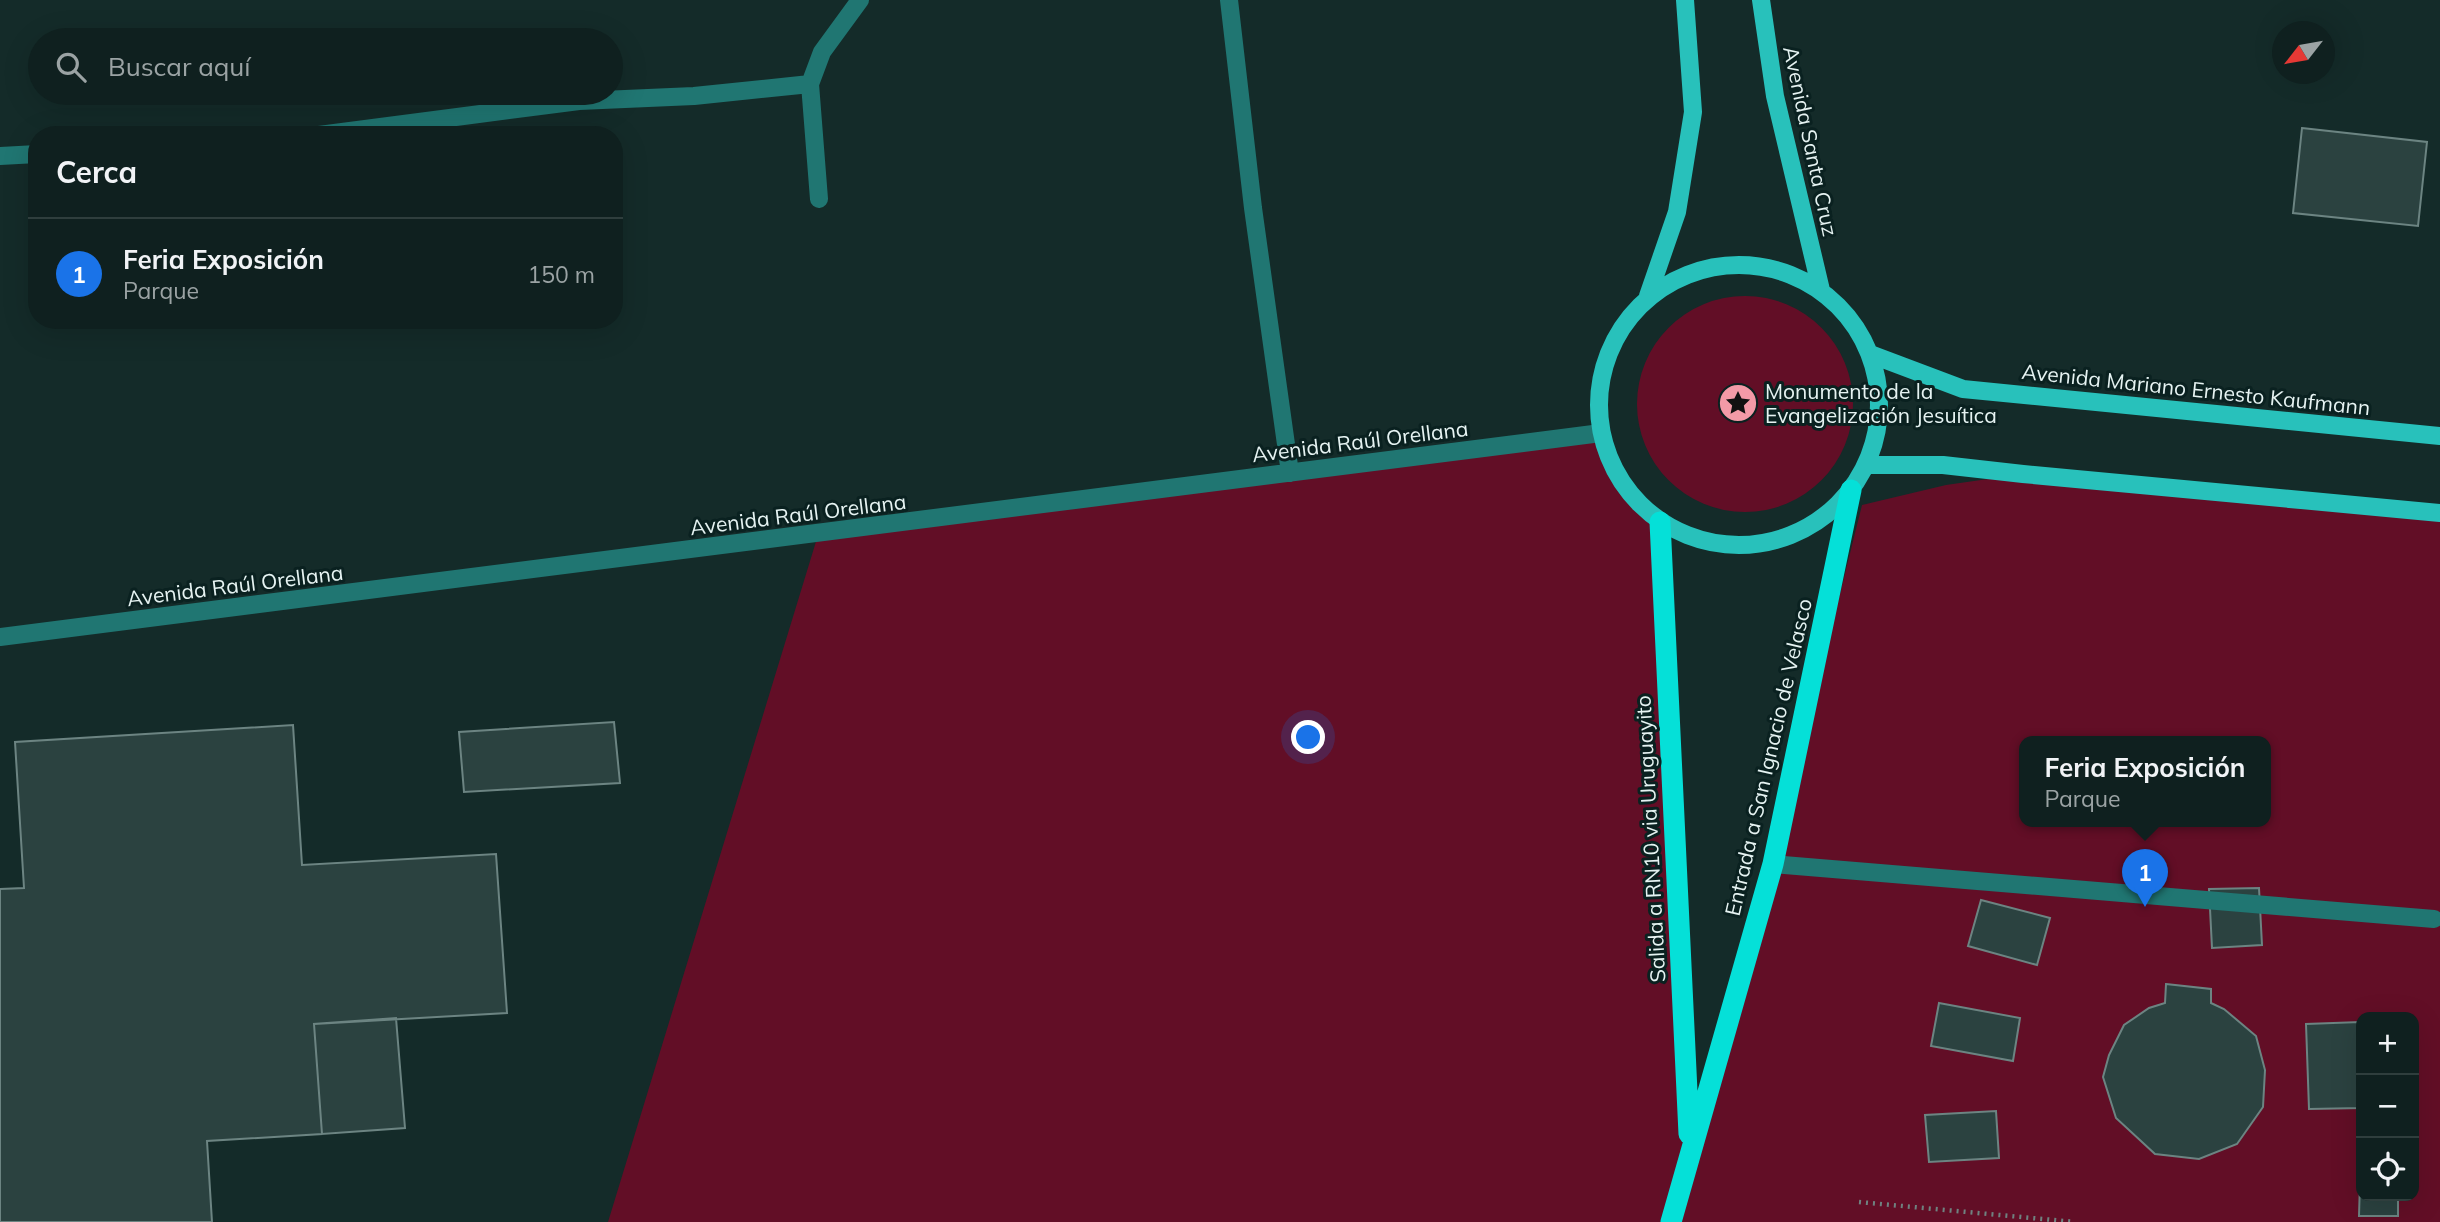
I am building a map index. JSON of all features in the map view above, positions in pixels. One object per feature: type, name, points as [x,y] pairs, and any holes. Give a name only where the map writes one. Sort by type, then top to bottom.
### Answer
[{"type":"highway","name":"Entrada a San Ignacio de Velasco","points":[[1671,1222],[1773,864],[1851,490]]},
{"type":"highway","name":"Salida a RN10 via Uruguayito","points":[[1660,522],[1690,1154]]},
{"type":"main road","points":[[1648,296],[1677,212],[1693,111],[1685,0]]},
{"type":"main road","name":"Avenida Santa Cruz","points":[[1761,0],[1775,96],[1821,290]]},
{"type":"main road","points":[[1733,263],[1780,269],[1821,290],[1850,318],[1870,354],[1879,391],[1878,429],[1866,465],[1851,490],[1822,520],[1783,538],[1741,545],[1699,540],[1660,522],[1638,503],[1620,480],[1608,457],[1601,433],[1598,401],[1602,369],[1619,328],[1648,296],[1688,272],[1733,263]]},
{"type":"main road","name":"Avenida Mariano Ernesto Kaufmann","points":[[1870,354],[1964,389],[2440,436]]},
{"type":"main road","points":[[1866,465],[1943,465],[2440,513]]},
{"type":"street","points":[[819,199],[810,84],[822,51],[860,0]]},
{"type":"street","points":[[1229,0],[1253,208],[1290,473]]},
{"type":"street","points":[[623,99],[694,96],[810,84]]},
{"type":"street","points":[[388,126],[548,105]]},
{"type":"street","points":[[0,156],[28,154]]},
{"type":"street","name":"Avenida Raúl Orellana","points":[[0,637],[1601,433]]},
{"type":"street","points":[[1773,864],[2434,919]]},
{"type":"path","points":[[1859,1202],[2076,1222]]},
{"type":"shaded area","points":[[1745,296],[1766,298],[1786,305],[1805,314],[1821,328],[1835,344],[1844,363],[1851,383],[1851,425],[1844,445],[1835,464],[1821,480],[1805,494],[1786,503],[1766,510],[1745,512],[1724,510],[1704,503],[1685,494],[1669,480],[1655,464],[1646,445],[1639,425],[1637,404],[1639,383],[1646,363],[1655,344],[1669,328],[1685,314],[1704,305],[1724,298]]},
{"type":"shaded area","points":[[1601,433],[1623,482],[1660,522],[1690,1151],[1773,864],[1862,505],[1946,485],[2023,474],[2440,513],[2440,1222],[608,1222],[818,535]]},
{"type":"building","points":[[2302,128],[2427,142],[2418,226],[2293,213]]},
{"type":"building","points":[[614,722],[620,783],[464,792],[459,732]]},
{"type":"building","points":[[293,725],[302,865],[496,854],[507,1013],[314,1024],[322,1134],[207,1141],[212,1222],[0,1222],[0,889],[24,888],[15,742]]},
{"type":"building","points":[[2259,888],[2262,945],[2212,948],[2209,889]]},
{"type":"building","points":[[1981,900],[2050,918],[2037,965],[1968,946]]},
{"type":"building","points":[[2166,984],[2211,989],[2211,1003],[2224,1009],[2256,1036],[2265,1070],[2263,1107],[2237,1144],[2199,1159],[2155,1154],[2116,1118],[2103,1077],[2109,1055],[2124,1025],[2149,1008],[2165,1003]]},
{"type":"building","points":[[1939,1003],[2020,1018],[2013,1061],[1931,1046]]},
{"type":"building","points":[[396,1018],[405,1128],[322,1134],[314,1024]]},
{"type":"building","points":[[2356,1022],[2356,1108],[2309,1109],[2306,1024]]},
{"type":"building","points":[[1996,1111],[1999,1158],[1929,1162],[1925,1115]]},
{"type":"building","points":[[2359,1201],[2398,1201],[2398,1216],[2359,1216]]},
{"type":"place","name":"Monumento de la Evangelización Jesuítica","points":[[1738,403]]},
{"type":"place","name":"Feria Exposición","points":[[2145,907]]}]
